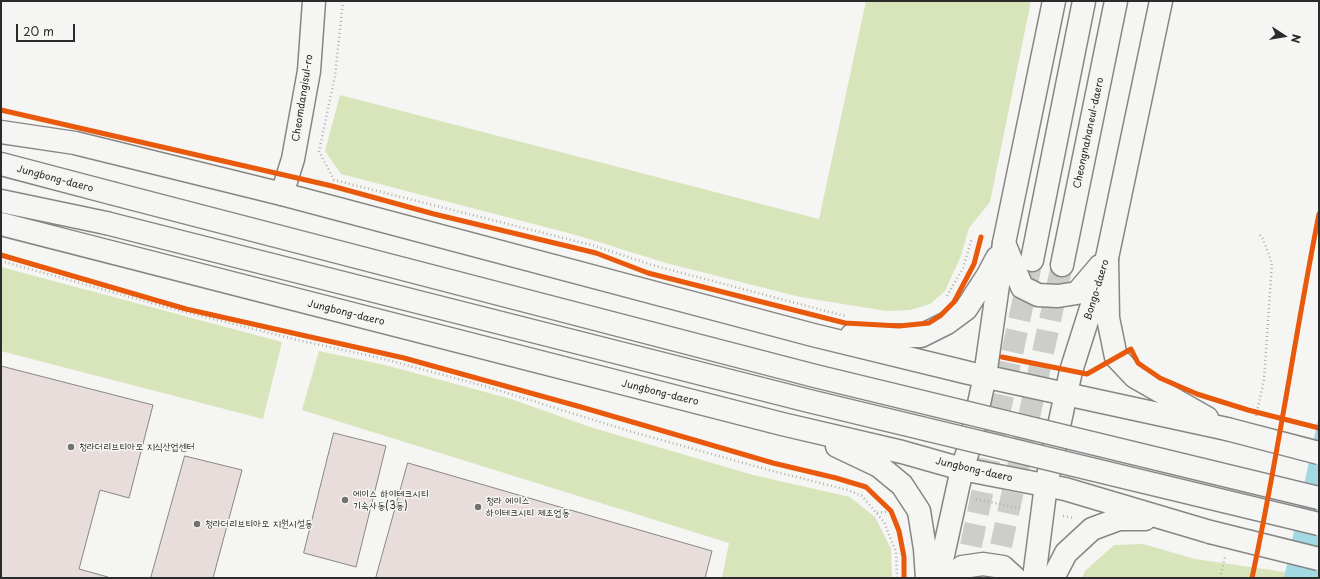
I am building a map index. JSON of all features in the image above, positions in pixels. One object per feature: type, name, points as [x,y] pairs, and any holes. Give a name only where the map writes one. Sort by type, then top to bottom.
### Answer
[{"type":"main road","name":"Cheomdangisul-ro","points":[[282,194],[294,159],[309,71],[314,1]]},
{"type":"main road","points":[[936,578],[942,560],[962,469],[970,445],[985,376],[1004,242],[1054,1]]},
{"type":"main road","points":[[1032,260],[1084,1]]},
{"type":"main road","name":"Cheongnahaneul-daero","points":[[1062,266],[1116,1]]},
{"type":"main road","name":"Bongo-daero","points":[[1034,578],[1046,485],[1071,371],[1107,258],[1161,1]]},
{"type":"main road","points":[[1,132],[75,143],[282,194],[813,335],[985,376],[1227,429],[1319,453]]},
{"type":"main road","name":"Jungbong-daero","points":[[1,164],[815,376],[1319,498]]},
{"type":"main road","points":[[1,201],[106,223],[802,399],[1319,524]]},
{"type":"main road","name":"Jungbong-daero","points":[[1,224],[782,424],[902,452],[962,469],[1046,485],[1087,495],[1210,532],[1319,559]]},
{"type":"main road","points":[[813,335],[921,336],[947,323],[966,309],[988,276],[1004,242]]},
{"type":"main road","points":[[1004,242],[1022,287],[1038,295],[1058,296],[1077,293],[1107,258]]},
{"type":"main road","points":[[1107,258],[1108,318],[1116,357],[1135,377],[1227,429]]},
{"type":"main road","points":[[782,424],[851,452],[879,466],[902,485],[919,511],[926,549],[927,578]]},
{"type":"main road","points":[[1053,578],[1066,553],[1092,529],[1119,518],[1143,519],[1210,532]]},
{"type":"main road","points":[[951,578],[962,567],[983,564],[1003,567],[1015,578]]},
{"type":"path","points":[[343,1],[335,76],[319,151],[334,180],[595,246],[652,265],[846,316]]},
{"type":"path","points":[[1255,421],[1264,380],[1272,263],[1263,239],[1259,234]]},
{"type":"path","points":[[945,299],[963,268],[972,238]]},
{"type":"path","points":[[8,257],[186,309],[404,358],[504,386]]},
{"type":"path","points":[[1,261],[173,309],[302,341],[380,358],[488,387],[629,431],[768,470],[848,490],[862,496],[884,522],[896,552],[897,578]]},
{"type":"path","points":[[1248,410],[1263,414]]},
{"type":"path","points":[[970,498],[1024,509]]},
{"type":"path","points":[[886,506],[894,517]]},
{"type":"path","points":[[877,513],[891,511]]},
{"type":"green space","points":[[866,1],[1031,1],[990,202],[969,228],[961,256],[945,291],[930,304],[910,310],[886,311],[800,297],[666,263],[576,235],[341,174],[325,151],[340,95],[819,219]]},
{"type":"green space","points":[[1,267],[282,342],[263,419],[1,351]]},
{"type":"green space","points":[[319,351],[385,365],[511,399],[590,427],[753,475],[850,497],[875,517],[891,549],[892,578],[722,578],[729,543],[302,410]]},
{"type":"green space","points":[[1143,544],[1195,559],[1319,578],[1082,578],[1085,571],[1114,545]]},
{"type":"water","points":[[1319,415],[1319,578],[1284,578]]},
{"type":"building","name":"청라더리브티아모 지식산업센터","points":[[1,366],[153,405],[129,498],[100,490],[79,569],[108,578],[1,578]]},
{"type":"building","name":"에이스 하이테크시티 기숙사동(3동)","points":[[334,433],[386,446],[356,567],[304,553]]},
{"type":"building","name":"청라더리브티아모 지원시설동","points":[[185,456],[242,470],[213,578],[151,578]]},
{"type":"building","name":"청라 에이스 하이테크시티 제조업동","points":[[408,463],[712,551],[705,578],[376,578]]},
{"type":"tunnel","points":[[964,578],[1032,260]]},
{"type":"tunnel","points":[[994,578],[1062,265]]},
{"type":"cycle path","points":[[1,110],[332,186],[434,214],[596,253],[648,273],[845,323],[899,326],[929,323],[940,316],[954,302],[974,264],[981,237]]},
{"type":"cycle path","points":[[1252,578],[1270,487],[1319,214]]},
{"type":"cycle path","points":[[1,255],[186,309],[404,358],[581,407],[773,463],[836,478],[866,487],[891,511],[899,531],[904,557],[904,578]]},
{"type":"cycle path","points":[[1002,357],[1087,374],[1131,349],[1138,363],[1160,378],[1197,394],[1248,410],[1319,428]]},
{"type":"place","name":"청라더리브티아모 지식산업센터","points":[[71,447]]},
{"type":"place","name":"에이스 하이테크시티 기숙사동(3동)","points":[[345,500]]},
{"type":"place","name":"청라 에이스 하이테크시티 제조업동","points":[[478,507]]},
{"type":"place","name":"청라더리브티아모 지원시설동","points":[[197,524]]}]
